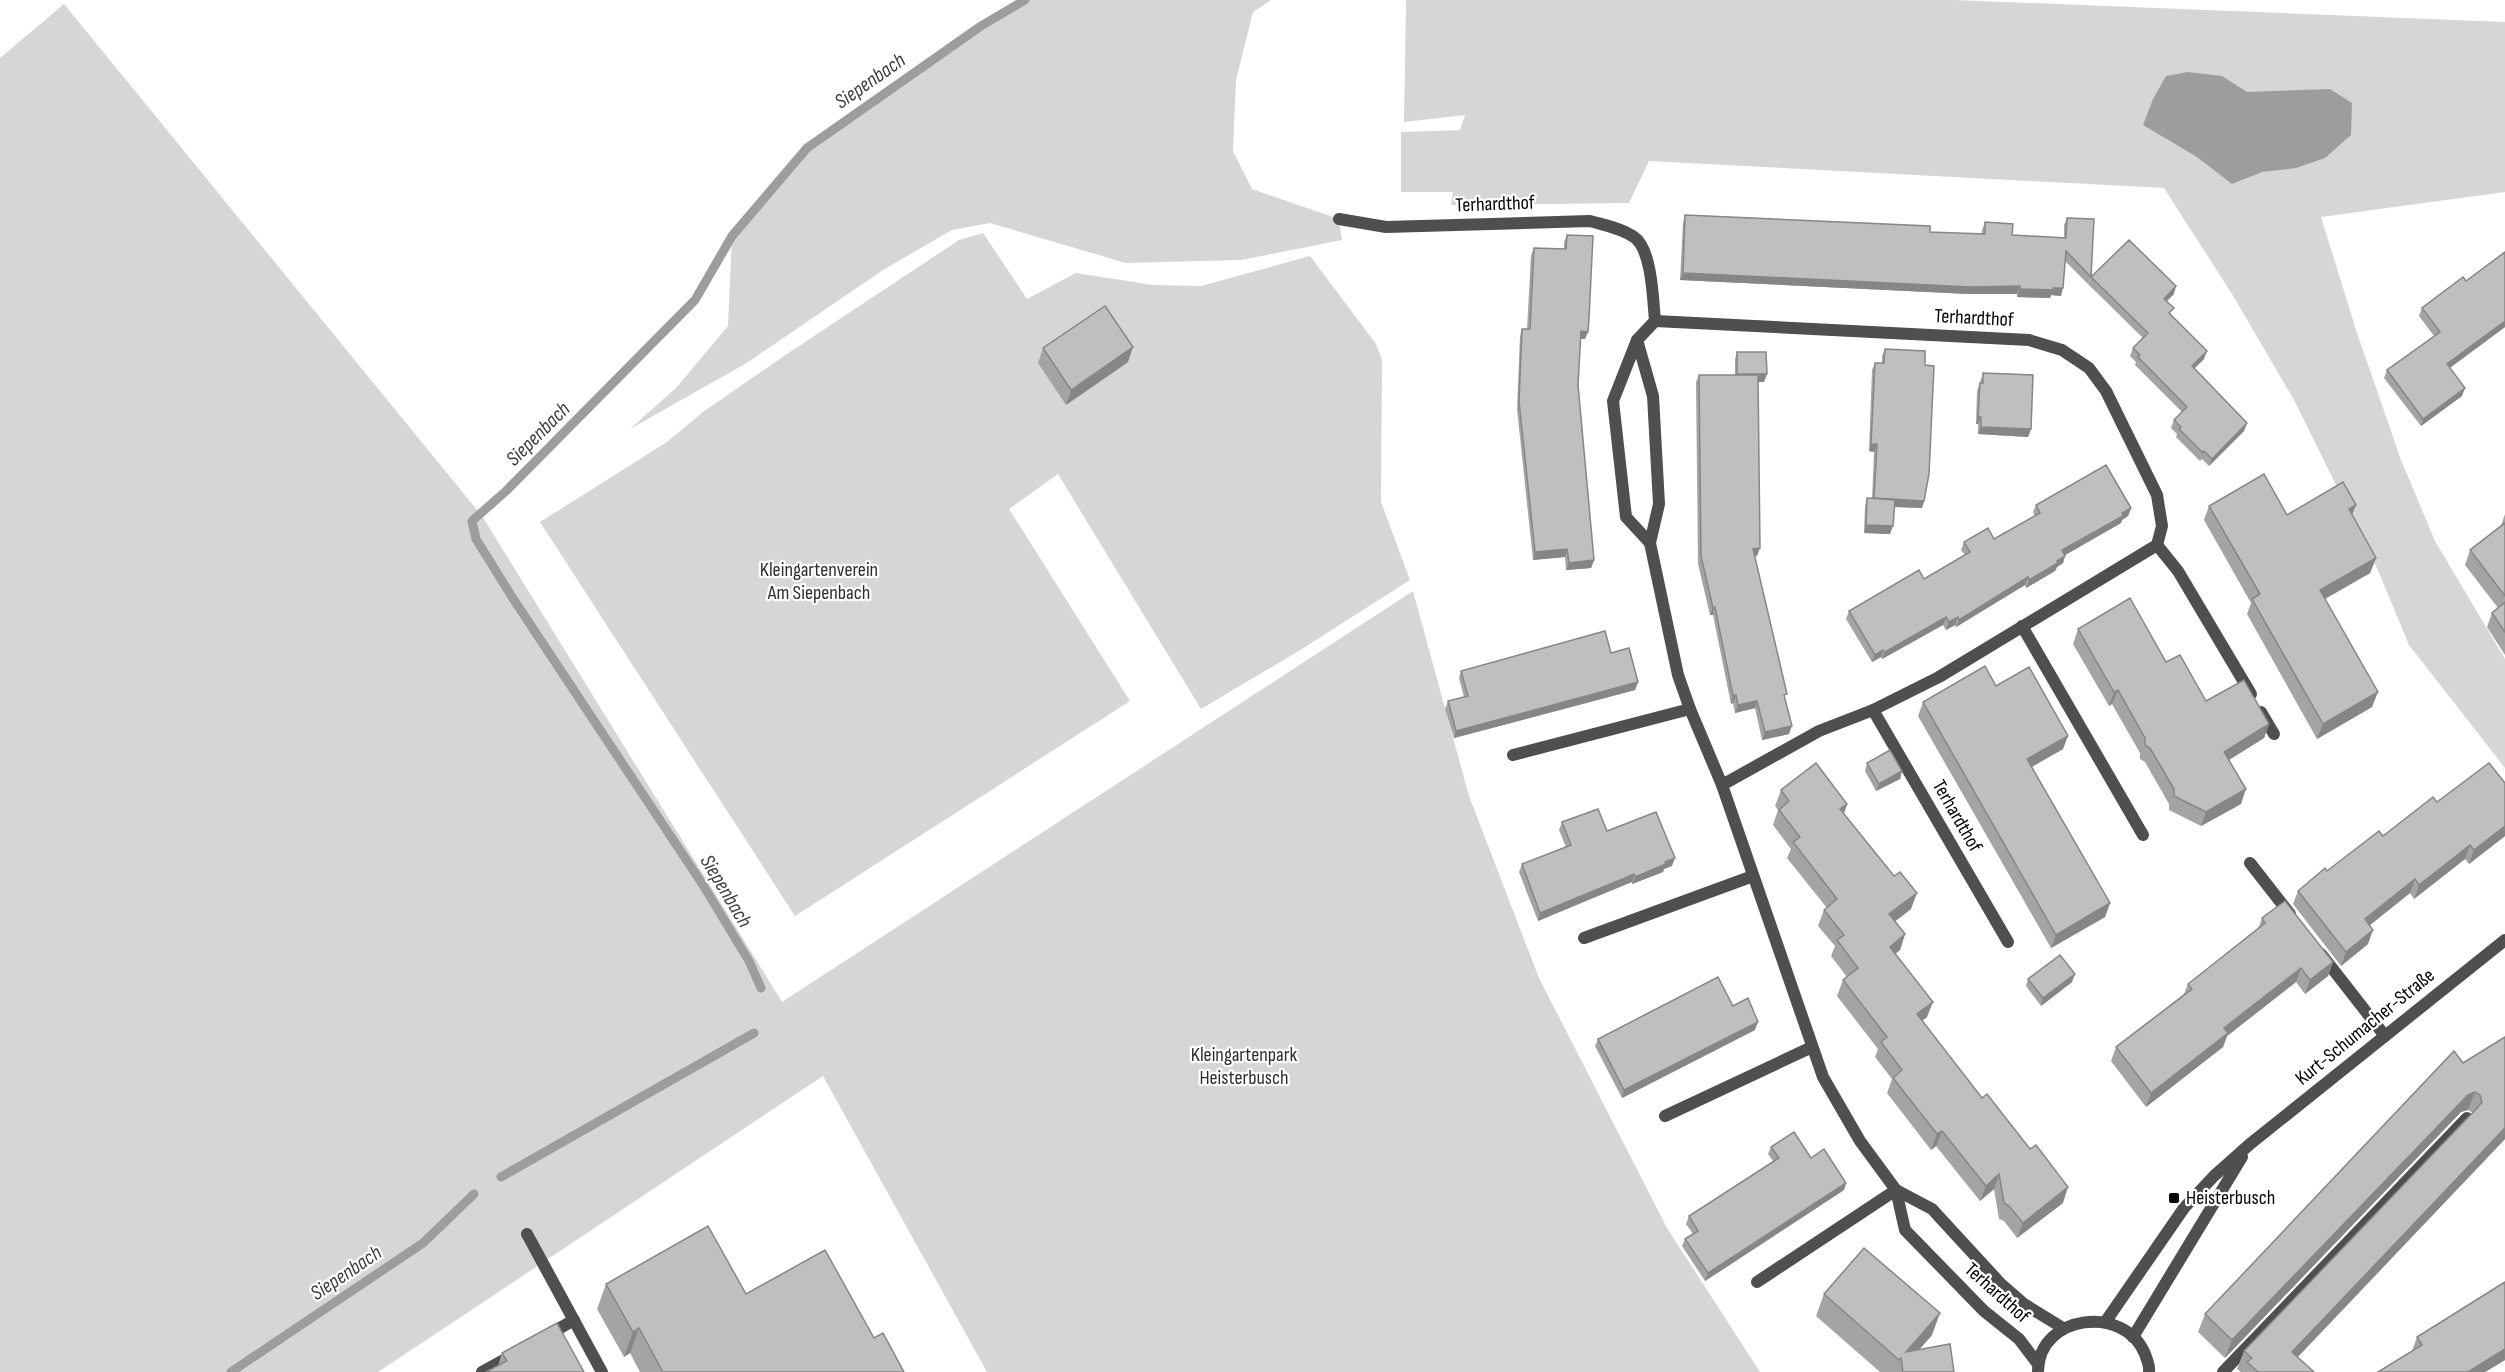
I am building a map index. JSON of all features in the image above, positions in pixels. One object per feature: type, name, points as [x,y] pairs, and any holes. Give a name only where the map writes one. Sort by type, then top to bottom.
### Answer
[{"type":"street","name":"Terhardthof","points":[[1339,219],[1386,227],[1590,221],[1614,228],[1636,238],[1649,263],[1655,321],[2029,340],[2062,350],[2089,368],[2106,391],[2157,495],[2162,526],[2157,545]]},
{"type":"street","points":[[1650,543],[1626,517],[1613,401],[1637,340],[1655,321]]},
{"type":"street","name":"Terhardthof","points":[[1637,340],[1653,396],[1659,504],[1650,543],[1678,675],[1722,785],[1823,1077],[1860,1141],[1896,1190],[1905,1230],[1984,1311],[2019,1339],[2038,1368]]},
{"type":"street","points":[[1722,785],[1819,731],[1874,710],[1938,677],[2157,545],[2178,571],[2274,734]]},
{"type":"street","points":[[2022,626],[2143,835]]},
{"type":"street","points":[[1513,755],[1690,709]]},
{"type":"street","name":"Terhardthof","points":[[1874,710],[2008,942]]},
{"type":"street","points":[[2250,863],[2301,929]]},
{"type":"street","points":[[1584,938],[1753,876]]},
{"type":"street","name":"Kurt-Schumacher-Straße","points":[[2106,1321],[2184,1208],[2214,1176],[2250,1144],[2505,940]]},
{"type":"street","points":[[2316,948],[2385,1036]]},
{"type":"street","points":[[1665,1116],[1812,1047]]},
{"type":"street","points":[[2223,1372],[2467,1118]]},
{"type":"street","name":"Kurt-Schumacher-Straße","points":[[2133,1337],[2250,1144]]},
{"type":"street","name":"Terhardthof","points":[[1896,1190],[1932,1209],[2001,1284],[2024,1304],[2063,1328]]},
{"type":"street","points":[[1757,1282],[1896,1190]]},
{"type":"street","points":[[528,1234],[602,1372]]},
{"type":"street","points":[[482,1372],[574,1320]]},
{"type":"street","points":[[2038,1368],[2047,1344],[2063,1328],[2084,1321],[2106,1321],[2126,1330],[2142,1346],[2149,1372]]},
{"type":"green space","points":[[1025,0],[1271,0],[1253,12],[1236,80],[1233,151],[1252,189],[1339,219],[1342,240],[1241,260],[1126,263],[990,223],[952,230],[883,270],[745,364],[630,429],[677,387],[728,326],[732,236],[807,148],[981,26]]},
{"type":"green space","points":[[1406,0],[1954,0],[2505,22],[2505,192],[2321,217],[2356,330],[2401,460],[2435,541],[2505,659],[2505,768],[2409,645],[2377,568],[2294,400],[2232,294],[2164,188],[1649,161],[1629,203],[1451,205],[1453,192],[1401,192],[1401,132],[1460,130],[1465,115],[1404,122]]},
{"type":"green space","name":"Kleingartenpark Heisterbusch","points":[[64,4],[482,516],[782,1002],[1413,591],[1469,796],[1539,978],[1667,1228],[1760,1372],[987,1372],[823,1076],[378,1372],[0,1372],[0,58]]},
{"type":"green space","name":"Kleingartenverein Am Siepenbach","points":[[983,233],[1027,299],[1076,273],[1153,285],[1201,286],[1310,256],[1376,344],[1382,360],[1381,502],[1410,580],[1302,649],[1201,709],[1058,474],[1009,509],[1130,701],[795,916],[540,522],[667,442],[703,412],[959,240]]},
{"type":"shaded area","points":[[2188,72],[2222,76],[2247,92],[2330,89],[2352,103],[2351,135],[2325,158],[2296,168],[2262,172],[2232,184],[2197,157],[2143,125],[2153,99],[2166,76]]},
{"type":"building","points":[[1685,215],[1930,226],[1930,232],[1985,234],[1985,222],[2013,224],[2012,235],[2066,238],[2067,218],[2094,219],[2091,277],[2066,251],[2063,288],[2053,288],[2053,290],[2020,289],[2020,286],[1971,287],[1683,273]]},
{"type":"building","points":[[1567,235],[1593,236],[1588,332],[1581,331],[1578,385],[1594,560],[1569,563],[1567,549],[1535,552],[1519,401],[1522,329],[1530,329],[1534,248],[1566,249]]},
{"type":"building","points":[[2129,240],[2176,286],[2164,299],[2174,308],[2169,313],[2207,351],[2192,366],[2247,423],[2212,459],[2179,429],[2181,427],[2174,420],[2187,407],[2138,357],[2140,355],[2133,348],[2148,333],[2091,277]]},
{"type":"building","points":[[2505,252],[2505,321],[2447,364],[2465,388],[2423,419],[2387,370],[2440,332],[2422,308],[2463,277],[2466,281]]},
{"type":"building","points":[[1105,306],[1133,347],[1071,390],[1043,348]]},
{"type":"building","points":[[1885,349],[1925,351],[1925,365],[1934,366],[1929,474],[1924,501],[1874,498],[1877,444],[1871,444],[1875,363],[1884,363]]},
{"type":"building","points":[[1737,352],[1766,352],[1767,374],[1737,374]]},
{"type":"building","points":[[1983,373],[2033,375],[2031,429],[1981,427],[1981,417],[1978,417],[1980,383],[1983,383]]},
{"type":"building","points":[[1699,375],[1758,375],[1760,548],[1753,549],[1787,694],[1784,695],[1792,726],[1765,732],[1757,701],[1738,705],[1736,695],[1733,696],[1715,607],[1713,608],[1701,556]]},
{"type":"building","points":[[2106,465],[2131,508],[2122,513],[2123,516],[2062,550],[2065,556],[2057,561],[2058,563],[2029,580],[2028,577],[1959,620],[1958,617],[1949,622],[1946,617],[1885,652],[1883,650],[1875,655],[1849,611],[1919,570],[1924,579],[1970,552],[1964,542],[1988,528],[1994,539],[2040,513],[2036,505]]},
{"type":"building","points":[[2264,474],[2287,515],[2343,482],[2356,505],[2349,509],[2376,558],[2320,590],[2378,692],[2323,724],[2252,599],[2260,594],[2209,506]]},
{"type":"building","points":[[1867,498],[1895,500],[1893,526],[1866,525]]},
{"type":"building","points":[[2505,523],[2505,596],[2470,550]]},
{"type":"building","points":[[2130,598],[2166,662],[2180,655],[2206,701],[2244,680],[2269,724],[2224,752],[2246,789],[2206,812],[2174,796],[2174,789],[2150,748],[2145,745],[2145,738],[2118,690],[2114,692],[2078,629]]},
{"type":"building","points":[[2505,602],[2505,632],[2492,613]]},
{"type":"building","points":[[1605,631],[1611,653],[1629,648],[1638,682],[1456,731],[1448,701],[1468,696],[1461,671]]},
{"type":"building","points":[[1985,666],[1996,686],[2029,667],[2068,736],[2027,759],[2110,903],[2056,935],[1923,702]]},
{"type":"building","points":[[1890,750],[1902,771],[1879,784],[1867,763]]},
{"type":"building","points":[[1816,763],[1847,804],[1840,809],[1894,876],[1900,872],[1917,893],[1889,914],[1905,934],[1890,947],[1933,1002],[1917,1014],[1982,1098],[1987,1094],[2030,1149],[2036,1145],[2068,1187],[2023,1223],[2004,1203],[1999,1174],[1986,1186],[1942,1131],[1937,1134],[1893,1078],[1902,1070],[1881,1042],[1887,1037],[1843,980],[1858,968],[1837,940],[1844,935],[1824,910],[1837,899],[1793,842],[1800,837],[1779,810],[1789,801],[1781,790]]},
{"type":"building","points":[[2489,763],[2505,783],[2505,826],[2474,850],[2470,845],[2419,885],[2415,879],[2365,919],[2373,930],[2346,952],[2298,891],[2325,868],[2327,871],[2379,831],[2383,836],[2433,797],[2437,802]]},
{"type":"building","points":[[1598,809],[1607,831],[1656,812],[1675,858],[1635,877],[1634,874],[1540,913],[1522,864],[1571,845],[1562,822]]},
{"type":"building","points":[[2285,901],[2333,962],[2310,980],[2301,968],[2224,1028],[2228,1033],[2151,1093],[2116,1047],[2192,989],[2188,984],[2265,923],[2262,918]]},
{"type":"building","points":[[2060,955],[2075,974],[2043,998],[2028,979]]},
{"type":"building","points":[[1718,977],[1733,1006],[1748,998],[1758,1022],[1624,1090],[1598,1039]]},
{"type":"building","points":[[2505,1037],[2505,1128],[2292,1352],[2314,1372],[2258,1372],[2247,1362],[2252,1358],[2244,1351],[2479,1106],[2482,1102],[2480,1095],[2475,1092],[2468,1095],[2232,1340],[2205,1314],[2454,1051],[2463,1063]]},
{"type":"building","points":[[1794,1132],[1811,1158],[1824,1149],[1846,1183],[1708,1273],[1685,1239],[1698,1231],[1689,1216],[1779,1158],[1771,1147]]},
{"type":"building","points":[[708,1226],[746,1294],[825,1250],[874,1338],[883,1333],[904,1372],[663,1372],[639,1328],[633,1332],[606,1284]]},
{"type":"building","points":[[1864,1248],[1940,1313],[1906,1352],[1950,1344],[1954,1372],[1903,1372],[1901,1358],[1899,1360],[1824,1294]]},
{"type":"building","points":[[2505,1282],[2505,1349],[2468,1372],[2378,1372],[2422,1345],[2417,1337]]},
{"type":"building","points":[[557,1323],[584,1372],[486,1372],[507,1361],[502,1353]]},
{"type":"waterway","name":"Siepenbach","points":[[761,988],[749,961],[703,885],[476,539],[472,521],[506,491],[695,300],[732,236],[807,148],[981,26],[1025,0]]},
{"type":"waterway","name":"Siepenbach","points":[[501,1177],[754,1033]]},
{"type":"waterway","name":"Siepenbach","points":[[231,1372],[423,1243],[474,1194]]},
{"type":"place","name":"Heisterbusch","points":[[2174,1198]]}]
